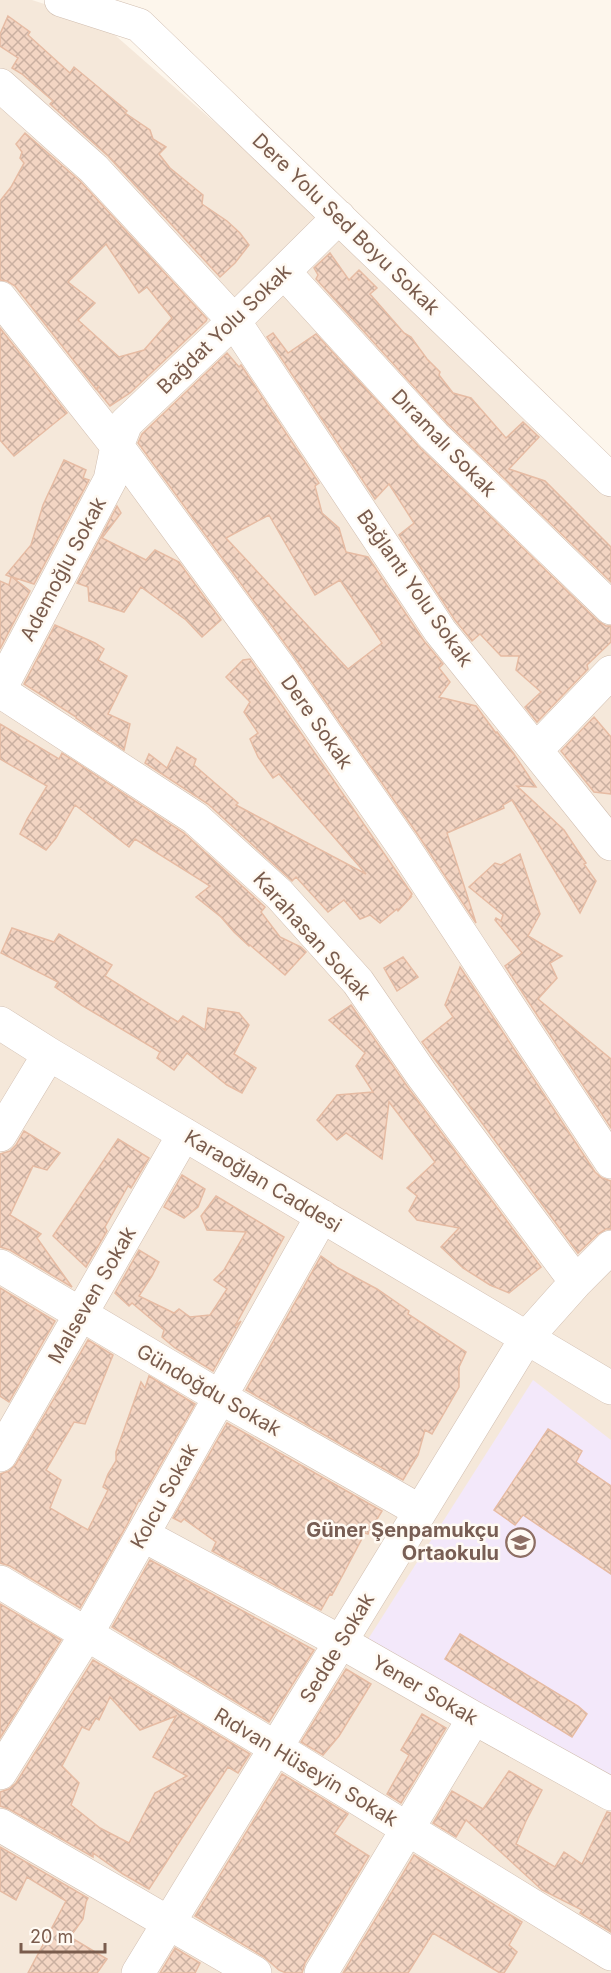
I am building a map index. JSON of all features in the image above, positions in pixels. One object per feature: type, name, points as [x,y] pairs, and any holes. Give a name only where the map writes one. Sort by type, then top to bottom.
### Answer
[{"type":"street","name":"Dere Yolu Sed Boyu Sokak","points":[[61,0],[139,25],[611,480]]},
{"type":"street","points":[[0,85],[94,169],[234,321]]},
{"type":"street","name":"Bağdat Yolu Sokak","points":[[117,446],[126,423],[339,217]]},
{"type":"street","name":"Dıramalı Sokak","points":[[284,272],[434,436],[611,608]]},
{"type":"street","name":"Dere Sokak","points":[[1,303],[117,446],[276,663],[376,807],[611,1162]]},
{"type":"street","name":"Bağlantı Yolu Sokak","points":[[234,321],[440,631],[611,844]]},
{"type":"street","name":"Ademoğlu Sokak","points":[[0,690],[110,480],[117,446]]},
{"type":"street","name":"Karahasan Sokak","points":[[0,690],[195,818],[279,894],[358,982],[422,1075],[576,1282]]},
{"type":"street","points":[[536,750],[605,690]]},
{"type":"street","name":"Karaoğlan Caddesi","points":[[0,1023],[527,1337]]},
{"type":"street","points":[[0,1135],[49,1053]]},
{"type":"street","name":"Malseven Sokak","points":[[0,1455],[184,1134]]},
{"type":"street","name":"Kolcu Sokak","points":[[0,1773],[86,1635],[322,1216]]},
{"type":"street","name":"Sedde Sokak","points":[[138,1973],[527,1337],[611,1247]]},
{"type":"street","name":"Gündoğdu Sokak","points":[[0,1266],[420,1511]]},
{"type":"street","points":[[527,1337],[611,1388]]},
{"type":"street","name":"Yener Sokak","points":[[143,1535],[341,1642],[611,1794]]},
{"type":"street","name":"Rıdvan Hüseyin Sokak","points":[[0,1582],[611,1954]]},
{"type":"street","points":[[321,1973],[474,1718]]},
{"type":"street","points":[[0,1825],[255,1973]]},
{"type":"shaded area","points":[[0,0],[32,0],[100,22],[469,345],[611,491],[611,1973],[0,1973]]},
{"type":"shaded area","name":"Güner Şenpamukçu Ortaokulu","points":[[533,1380],[611,1440],[611,1782],[365,1644]]},
{"type":"building","points":[[8,16],[30,32],[28,35],[70,73],[74,67],[127,111],[125,113],[150,130],[153,139],[166,147],[159,154],[170,168],[203,195],[202,204],[240,233],[249,245],[220,277],[108,156],[50,104],[53,101],[12,68],[18,58],[0,46],[0,34]]},
{"type":"building","points":[[25,133],[81,182],[207,319],[130,393],[110,406],[97,390],[99,386],[96,389],[15,286],[0,280],[0,201],[11,187],[24,163],[20,158],[22,152],[16,144]],"holes":[[[106,244],[139,293],[147,287],[172,318],[144,350],[119,357],[78,320],[95,303],[68,282]]]},
{"type":"building","points":[[330,253],[349,280],[359,270],[377,288],[370,294],[404,333],[411,337],[440,372],[439,375],[453,393],[471,398],[506,438],[523,422],[539,437],[509,469],[545,481],[611,547],[611,582],[447,423],[316,279],[318,275],[314,268]]},
{"type":"building","points":[[0,328],[67,413],[14,456],[0,440]]},
{"type":"building","points":[[273,333],[288,353],[316,334],[421,449],[598,621],[611,626],[611,642],[587,665],[588,669],[537,722],[525,707],[541,692],[516,670],[519,656],[501,656],[480,634],[472,641],[455,620],[399,535],[414,523],[389,484],[375,499],[267,337]]},
{"type":"building","points":[[227,353],[239,367],[241,365],[319,483],[315,486],[322,513],[339,528],[346,552],[368,557],[424,641],[443,664],[439,668],[450,682],[439,697],[476,706],[514,754],[536,787],[517,786],[564,830],[586,863],[584,864],[596,881],[580,913],[512,800],[503,805],[504,808],[447,833],[476,923],[291,652],[138,443],[142,434]],"holes":[[[269,515],[315,595],[340,580],[382,643],[348,669],[226,538]]]},
{"type":"building","points":[[64,460],[86,470],[83,478],[89,480],[34,584],[12,577],[30,591],[0,649],[0,581],[9,585],[11,577],[6,575],[31,545],[43,505]]},
{"type":"building","points":[[117,506],[121,513],[102,538],[146,560],[155,550],[179,562],[221,620],[202,637],[186,620],[141,587],[124,612],[89,601],[88,587],[77,583]]},
{"type":"building","points":[[55,625],[104,649],[98,660],[127,676],[108,714],[130,724],[124,750],[24,684]]},
{"type":"building","points":[[250,659],[412,894],[398,911],[397,909],[380,923],[370,915],[360,919],[344,900],[328,912],[296,877],[292,881],[208,804],[145,763],[149,754],[167,768],[177,747],[196,759],[194,765],[238,803],[236,805],[366,874],[279,774],[273,778],[258,757],[250,739],[258,733],[244,712],[250,702],[226,677],[243,660]]},
{"type":"building","points":[[594,717],[611,737],[611,794],[594,792],[561,751]]},
{"type":"building","points":[[0,724],[59,759],[62,753],[184,833],[265,907],[261,912],[280,937],[301,947],[306,952],[285,975],[249,946],[221,917],[196,897],[210,886],[135,839],[129,847],[75,805],[56,838],[46,850],[20,834],[47,786],[0,759]]},
{"type":"building","points":[[520,854],[540,914],[528,936],[562,956],[550,963],[557,978],[538,999],[611,1059],[611,1128],[505,966],[522,953],[495,920],[496,918],[501,921],[503,915],[469,887],[495,863],[501,865]]},
{"type":"building","points":[[12,928],[54,942],[59,934],[112,965],[105,976],[178,1022],[183,1016],[205,1030],[208,1008],[239,1013],[249,1025],[234,1054],[256,1068],[242,1093],[227,1085],[187,1053],[174,1070],[157,1058],[160,1052],[55,987],[58,982],[1,953]]},
{"type":"building","points":[[403,957],[418,977],[397,991],[384,968]]},
{"type":"building","points":[[460,967],[595,1172],[611,1181],[611,1229],[598,1234],[578,1253],[422,1042],[453,1017],[445,1005]]},
{"type":"building","points":[[351,1005],[407,1086],[541,1267],[509,1293],[490,1285],[463,1268],[441,1247],[459,1228],[417,1220],[409,1211],[417,1196],[407,1188],[435,1162],[389,1102],[382,1159],[346,1133],[337,1140],[317,1120],[337,1095],[373,1092],[356,1066],[365,1053],[329,1020]]},
{"type":"building","points":[[24,1131],[60,1153],[47,1170],[33,1166],[10,1215],[41,1234],[37,1238],[72,1287],[10,1250],[0,1247],[0,1154],[10,1151]]},
{"type":"building","points":[[118,1139],[149,1158],[131,1188],[128,1186],[105,1227],[107,1231],[86,1267],[53,1236]]},
{"type":"building","points":[[182,1175],[205,1189],[198,1207],[184,1218],[164,1207]]},
{"type":"building","points":[[216,1196],[284,1237],[213,1371],[175,1348],[162,1337],[164,1330],[132,1303],[129,1306],[115,1293],[139,1250],[159,1262],[139,1296],[174,1313],[179,1309],[190,1317],[210,1315],[227,1289],[214,1280],[224,1270],[246,1232],[207,1230],[201,1216]]},
{"type":"building","points":[[321,1256],[377,1289],[409,1311],[408,1314],[466,1352],[459,1367],[459,1387],[432,1434],[425,1430],[418,1455],[403,1480],[246,1390]]},
{"type":"building","points":[[0,1288],[55,1321],[9,1402],[0,1396]]},
{"type":"building","points":[[88,1340],[113,1355],[85,1424],[74,1422],[46,1470],[61,1480],[50,1508],[88,1530],[108,1490],[103,1487],[116,1461],[116,1452],[141,1382],[145,1388],[149,1376],[195,1404],[80,1608],[10,1566],[0,1563],[0,1474],[9,1471],[16,1464]]},
{"type":"building","points":[[227,1423],[382,1511],[368,1534],[365,1533],[332,1595],[330,1594],[321,1610],[212,1551],[216,1542],[184,1519],[181,1522],[173,1518]]},
{"type":"building","points":[[548,1429],[582,1451],[576,1462],[611,1486],[611,1574],[523,1515],[515,1525],[494,1510]]},
{"type":"building","points":[[150,1560],[314,1650],[269,1722],[112,1627]]},
{"type":"building","points":[[0,1604],[61,1640],[0,1738]]},
{"type":"building","points":[[460,1634],[578,1706],[587,1714],[572,1737],[445,1659]]},
{"type":"building","points":[[93,1660],[250,1754],[238,1773],[228,1767],[149,1889],[93,1853],[93,1857],[0,1806],[0,1792],[16,1783]],"holes":[[[110,1697],[140,1730],[176,1716],[153,1757],[187,1776],[155,1793],[129,1843],[100,1828],[71,1805],[79,1783],[62,1766],[82,1727],[89,1730],[96,1718],[99,1720]]]},
{"type":"building","points":[[346,1669],[371,1684],[339,1736],[323,1755],[301,1742]]},
{"type":"building","points":[[422,1714],[446,1728],[401,1803],[387,1794],[409,1755],[401,1750]]},
{"type":"building","points":[[509,1771],[542,1790],[516,1844],[555,1867],[564,1852],[582,1864],[607,1812],[611,1813],[611,1932],[580,1913],[582,1910],[542,1890],[466,1820],[456,1837],[433,1823],[452,1791],[483,1809]]},
{"type":"building","points":[[282,1774],[348,1814],[334,1834],[369,1856],[305,1963],[302,1973],[286,1973],[279,1970],[264,1957],[195,1916]]},
{"type":"building","points":[[0,1847],[88,1898],[83,1919],[70,1937],[107,1959],[97,1973],[28,1973],[66,1901],[27,1877],[16,1900],[0,1891]]},
{"type":"building","points":[[414,1855],[522,1922],[509,1945],[517,1952],[504,1973],[500,1973],[433,1933],[408,1973],[343,1973]]},
{"type":"building","points":[[175,1948],[200,1963],[195,1973],[160,1973]]},
{"type":"place","name":"Güner Şenpamukçu Ortaokulu","points":[[520,1542]]}]
